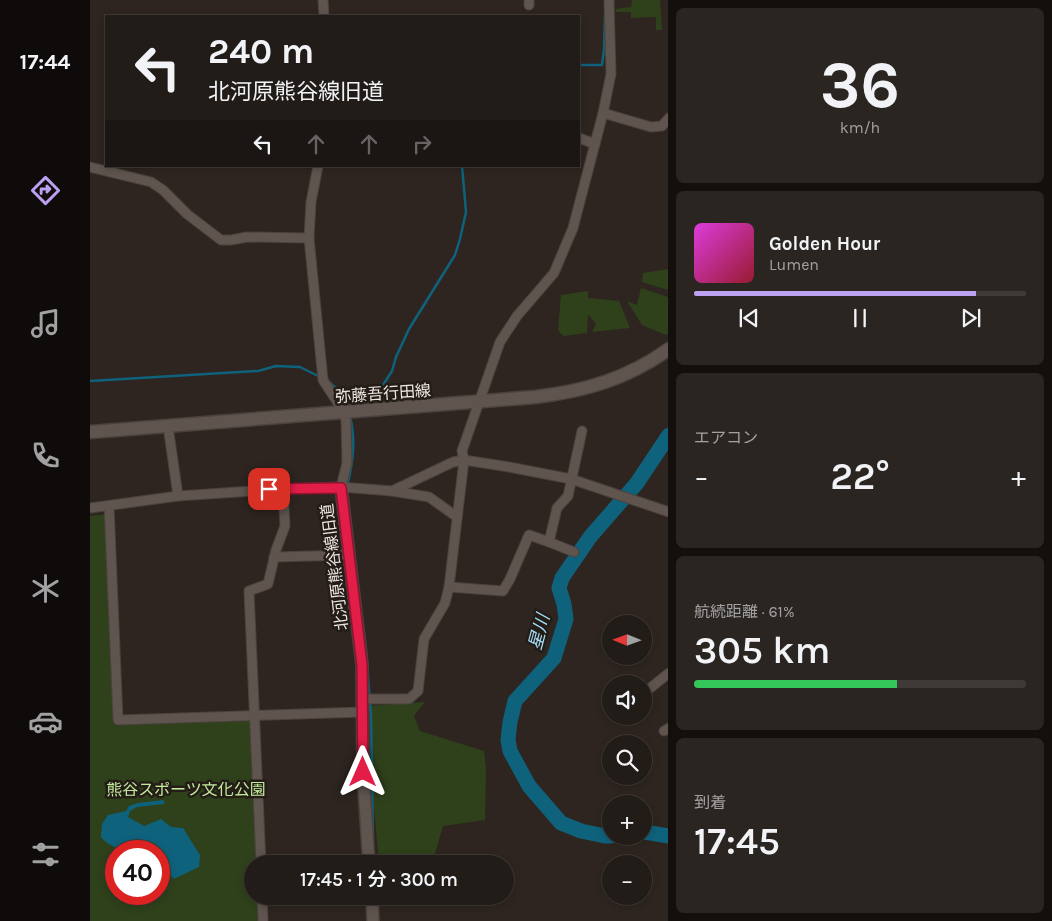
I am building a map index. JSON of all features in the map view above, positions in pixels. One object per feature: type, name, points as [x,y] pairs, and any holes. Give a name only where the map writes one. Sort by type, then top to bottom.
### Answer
[{"type":"main road","name":"弥藤吾行田線","points":[[90,432],[541,397],[591,387],[633,372],[668,349]]},
{"type":"street","points":[[323,0],[324,15]]},
{"type":"street","points":[[363,699],[409,699],[418,690],[424,638],[445,603],[449,587],[464,460],[462,451],[500,342],[517,316],[554,273],[573,228],[603,113],[610,74],[609,0]]},
{"type":"street","points":[[603,113],[651,127],[662,126],[668,118]]},
{"type":"street","points":[[580,138],[595,144]]},
{"type":"street","points":[[90,167],[151,182],[163,190],[187,214],[222,240],[247,237],[309,238]]},
{"type":"street","points":[[318,167],[311,202],[309,238],[323,380],[344,412],[346,421],[346,463],[341,488],[392,491],[430,497],[457,516]]},
{"type":"street","points":[[168,426],[178,496]]},
{"type":"street","points":[[549,542],[557,508],[568,496],[582,431]]},
{"type":"street","points":[[392,491],[453,462],[464,460],[572,479],[668,512]]},
{"type":"street","points":[[261,855],[249,591],[268,584],[274,557],[285,526],[283,488]]},
{"type":"street","name":"北河原熊谷線旧道","points":[[90,508],[178,496],[283,488],[341,488],[362,665],[363,772],[368,855]]},
{"type":"street","points":[[109,506],[118,720],[363,712]]},
{"type":"street","points":[[449,587],[503,591],[529,535],[574,552]]},
{"type":"street","points":[[274,557],[349,555]]},
{"type":"street","points":[[652,686],[668,673]]},
{"type":"street","points":[[262,905],[263,921]]},
{"type":"street","points":[[372,905],[373,921]]},
{"type":"green space","points":[[632,0],[660,0],[662,30],[656,30],[656,17],[631,18],[631,12],[616,12],[616,9],[631,7]]},
{"type":"green space","points":[[668,269],[668,290],[642,282],[643,273]]},
{"type":"green space","points":[[641,288],[668,297],[668,334],[666,335],[642,325],[627,301],[637,305]]},
{"type":"green space","points":[[588,291],[588,298],[619,301],[630,328],[592,332],[596,324],[588,314],[587,333],[563,336],[558,330],[561,295]]},
{"type":"green space","name":"熊谷スポーツ文化公園","points":[[107,514],[114,724],[253,718],[258,855],[244,855],[244,905],[259,905],[260,921],[90,921],[90,516]]},
{"type":"green space","points":[[425,702],[414,716],[420,731],[484,751],[486,769],[485,820],[443,826],[435,855],[378,855],[371,772],[369,706]]},
{"type":"water","points":[[164,800],[164,804],[137,807],[130,811],[128,817],[144,826],[161,819],[171,827],[183,828],[200,855],[199,867],[174,879],[170,875],[170,840],[105,840],[101,837],[102,824],[108,815],[126,811],[129,806]]},
{"type":"waterway","points":[[580,65],[602,65],[605,14]]},
{"type":"waterway","points":[[345,396],[381,388],[392,371],[396,357],[409,329],[455,255],[466,212],[462,167]]},
{"type":"waterway","points":[[90,381],[258,371],[276,366],[300,367],[320,377]]},
{"type":"waterway","points":[[329,382],[345,396],[348,408]]},
{"type":"waterway","points":[[347,487],[353,452],[350,416]]},
{"type":"waterway","name":"星川","points":[[602,835],[581,831],[561,823],[529,786],[510,751],[508,740],[510,722],[515,701],[554,658],[566,619],[559,588],[562,578],[590,537],[637,483],[668,436]]},
{"type":"waterway","points":[[359,596],[366,649],[371,716],[373,835]]},
{"type":"waterway","name":"星川","points":[[652,833],[668,836]]},
{"type":"route","points":[[269,489],[341,488],[362,665],[363,772]]}]
